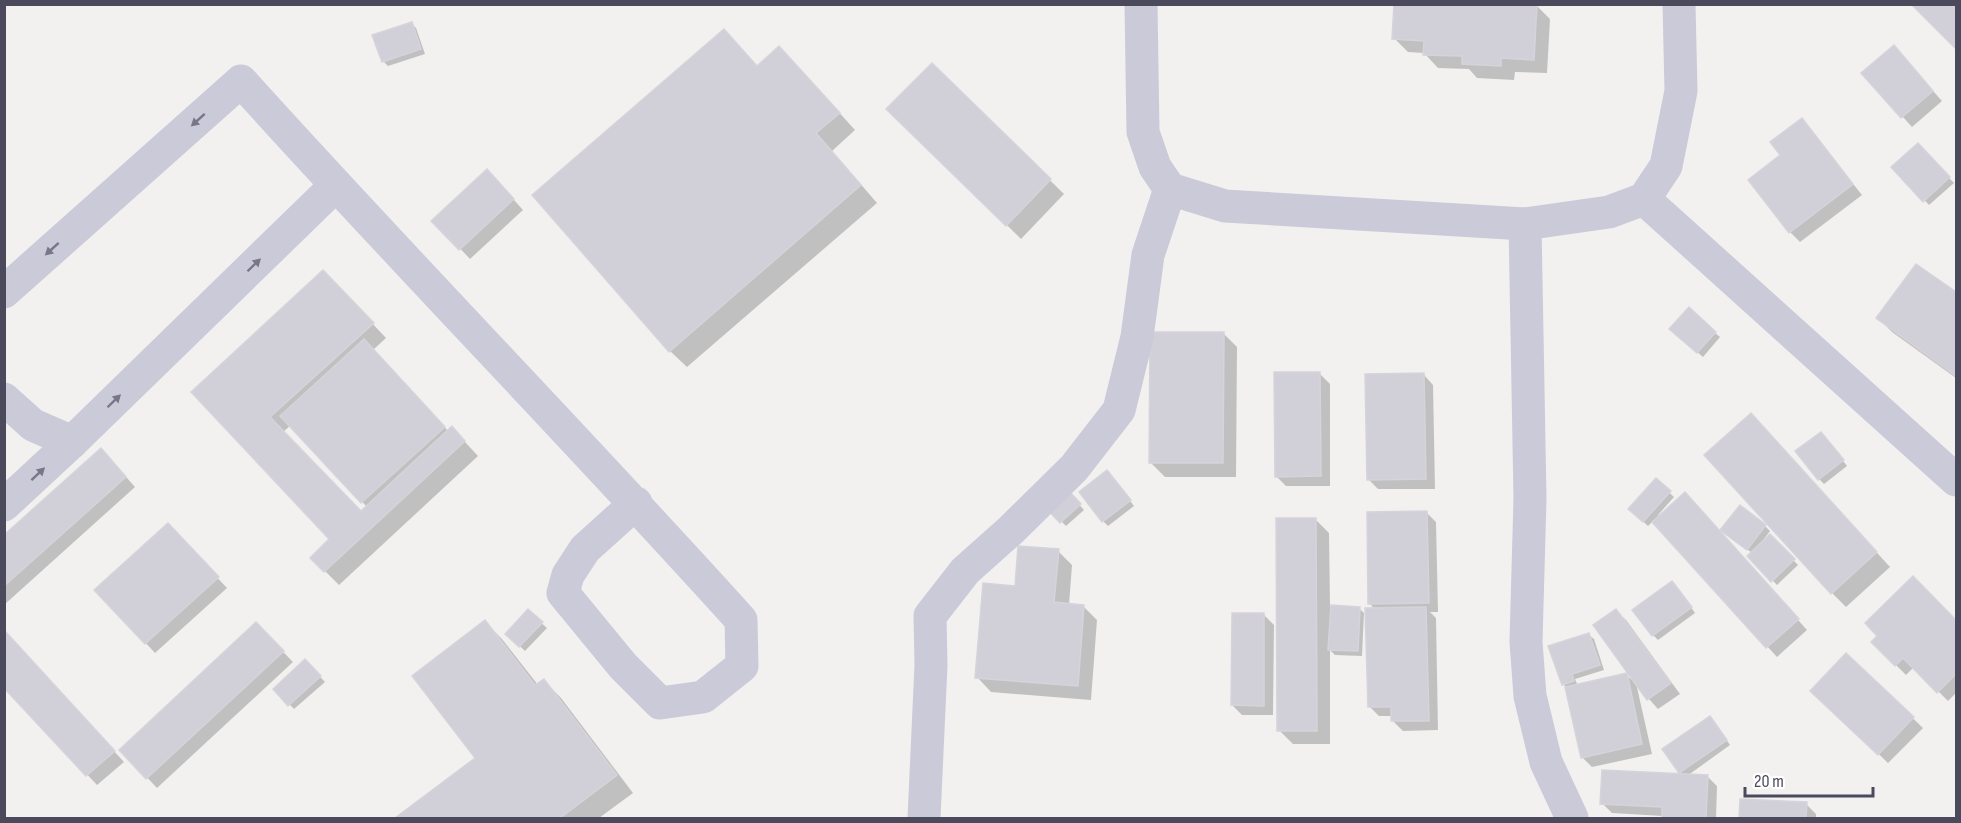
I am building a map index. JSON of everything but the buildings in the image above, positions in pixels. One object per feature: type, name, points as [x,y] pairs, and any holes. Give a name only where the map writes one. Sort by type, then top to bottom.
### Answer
[{"type":"street","points":[[1141,4],[1143,132],[1155,167],[1170,189],[1225,206],[1526,224],[1609,212],[1644,199],[1666,166],[1681,91],[1679,4]]},
{"type":"street","points":[[4,292],[241,81],[335,186],[636,503],[741,620],[742,666],[703,697],[660,703],[623,666],[563,593],[568,575],[585,549],[636,503]]},
{"type":"street","points":[[4,505],[72,442],[335,186]]},
{"type":"street","points":[[924,819],[931,664],[930,616],[965,571],[1074,468],[1119,410],[1137,337],[1148,255],[1170,189]]},
{"type":"street","points":[[1644,199],[1956,480]]},
{"type":"street","points":[[1526,224],[1530,498],[1526,642],[1530,696],[1546,762],[1572,819]]},
{"type":"street","points":[[4,399],[33,425],[72,442]]}]
